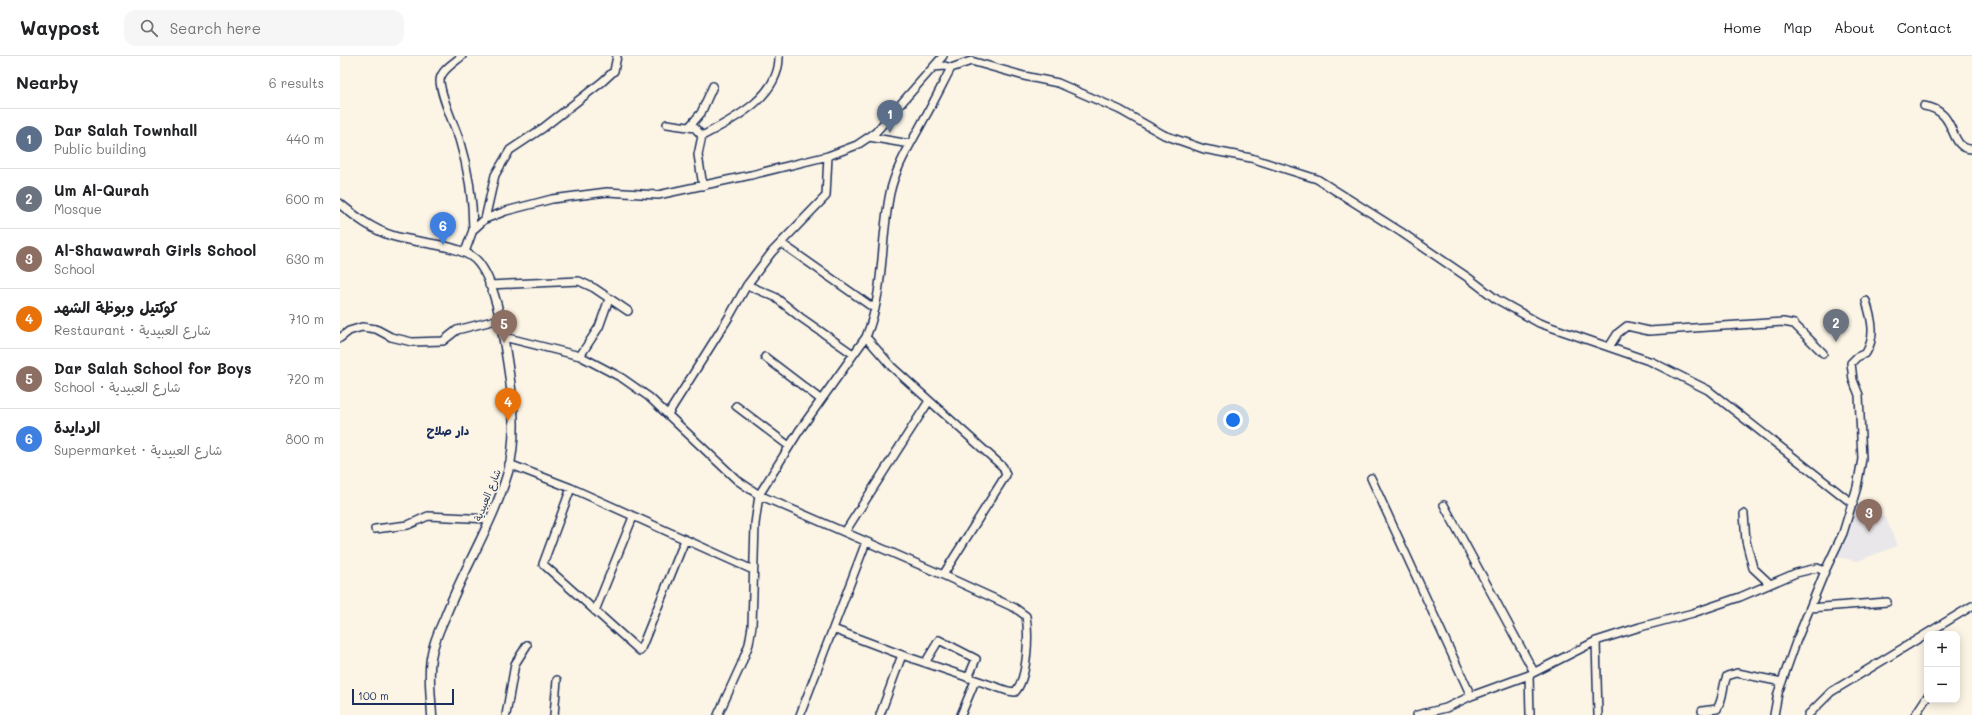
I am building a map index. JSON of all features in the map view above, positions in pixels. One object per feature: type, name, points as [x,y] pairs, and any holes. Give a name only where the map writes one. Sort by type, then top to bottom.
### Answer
[{"type":"main road","points":[[340,204],[361,221],[394,236],[465,252]]},
{"type":"main road","name":"شارع العبيدية","points":[[432,715],[429,670],[434,644],[451,601],[499,499],[509,464],[513,435],[511,391],[504,337],[500,319],[483,270],[475,260],[465,252]]},
{"type":"street","points":[[462,56],[443,72],[440,79],[467,169],[473,212],[473,230],[465,252]]},
{"type":"street","points":[[485,219],[495,175],[510,150],[543,128],[602,82],[614,71],[617,56]]},
{"type":"street","points":[[702,136],[742,115],[770,88],[777,68],[779,56]]},
{"type":"street","points":[[473,230],[485,219],[506,211],[570,196],[607,192],[658,195],[703,186],[828,156],[857,145],[875,133],[900,107],[943,56]]},
{"type":"street","points":[[934,67],[945,66],[952,68],[971,61],[1024,76],[1058,83],[1120,110],[1164,136],[1204,149],[1251,158],[1317,179],[1401,232],[1470,279],[1496,299],[1539,323],[1652,362],[1708,390],[1853,504]]},
{"type":"street","points":[[718,715],[749,644],[753,608],[755,524],[759,495],[820,399],[866,337],[875,309],[881,277],[890,193],[896,173],[910,144],[952,68]]},
{"type":"street","points":[[689,127],[701,113],[713,86]]},
{"type":"street","points":[[1924,106],[1938,109],[1944,114],[1955,138],[1965,148],[1972,149]]},
{"type":"street","points":[[667,124],[695,128],[702,136]]},
{"type":"street","points":[[702,136],[698,155],[703,186]]},
{"type":"street","points":[[869,137],[910,144]]},
{"type":"street","points":[[668,414],[729,317],[747,285],[781,243],[826,196],[828,156]]},
{"type":"street","points":[[781,243],[875,309]]},
{"type":"street","points":[[489,285],[578,281],[594,288],[628,312]]},
{"type":"street","points":[[747,285],[775,297],[800,317],[853,354]]},
{"type":"street","points":[[580,356],[599,326],[609,299]]},
{"type":"street","points":[[1774,715],[1778,693],[1782,682],[1810,608],[1843,532],[1853,504],[1862,459],[1859,395],[1853,380],[1851,362],[1857,357],[1866,353],[1872,337],[1873,322],[1866,301]]},
{"type":"street","points":[[340,338],[349,331],[362,327],[376,330],[391,337],[412,342],[443,341],[457,330],[500,319]]},
{"type":"street","points":[[1609,347],[1618,333],[1627,326],[1649,330],[1783,322],[1794,324],[1823,353]]},
{"type":"street","points":[[504,337],[580,356],[622,378],[649,397],[737,480],[759,495],[943,574],[1015,608],[1026,616],[1028,629],[1027,652],[1020,687],[1015,692],[1008,691],[902,655],[833,629]]},
{"type":"street","points":[[866,337],[892,367],[1003,467],[1006,475],[943,574]]},
{"type":"street","points":[[765,357],[820,399]]},
{"type":"street","points":[[845,532],[929,401]]},
{"type":"street","points":[[736,406],[789,446]]},
{"type":"street","points":[[509,464],[571,488],[753,570]]},
{"type":"street","points":[[1371,478],[1471,696]]},
{"type":"street","points":[[571,488],[543,564],[640,651],[685,540]]},
{"type":"street","points":[[1444,505],[1531,673],[1530,715]]},
{"type":"street","points":[[1744,514],[1746,541],[1753,568],[1769,583]]},
{"type":"street","points":[[375,529],[408,524],[428,516],[489,519]]},
{"type":"street","points":[[595,611],[633,517]]},
{"type":"street","points":[[800,715],[866,542]]},
{"type":"street","points":[[1417,715],[1446,708],[1471,696],[1531,673],[1596,641],[1640,627],[1693,614],[1769,583],[1803,571],[1817,568],[1825,571]]},
{"type":"street","points":[[1810,608],[1887,602]]},
{"type":"street","points":[[1932,631],[1972,606]]},
{"type":"street","points":[[1808,715],[1831,692],[1924,636]]},
{"type":"street","points":[[925,663],[939,640],[976,659],[961,715]]},
{"type":"street","points":[[1596,641],[1598,715]]},
{"type":"street","points":[[506,715],[515,664],[526,644]]},
{"type":"street","points":[[880,715],[902,655]]},
{"type":"street","points":[[1702,711],[1716,709],[1722,699],[1724,683],[1727,676],[1737,673],[1782,682]]},
{"type":"street","points":[[554,715],[557,680]]},
{"type":"street","points":[[1915,715],[1924,702]]},
{"type":"shaded area","points":[[1856,504],[1886,518],[1897,546],[1858,561],[1836,557]]},
{"type":"place","name":"Dar Salah Townhall","points":[[890,133]]},
{"type":"place","name":"الردايدة","points":[[443,245]]},
{"type":"place","name":"Um Al-Qurah","points":[[1836,342]]},
{"type":"place","name":"Dar Salah School for Boys","points":[[504,343]]},
{"type":"place","name":"كوكتيل وبوظة الشهد","points":[[508,421]]},
{"type":"place","name":"Al-Shawawrah Girls School","points":[[1869,532]]},
{"type":"district","name":"دار صلاح","points":[[448,431]]}]
